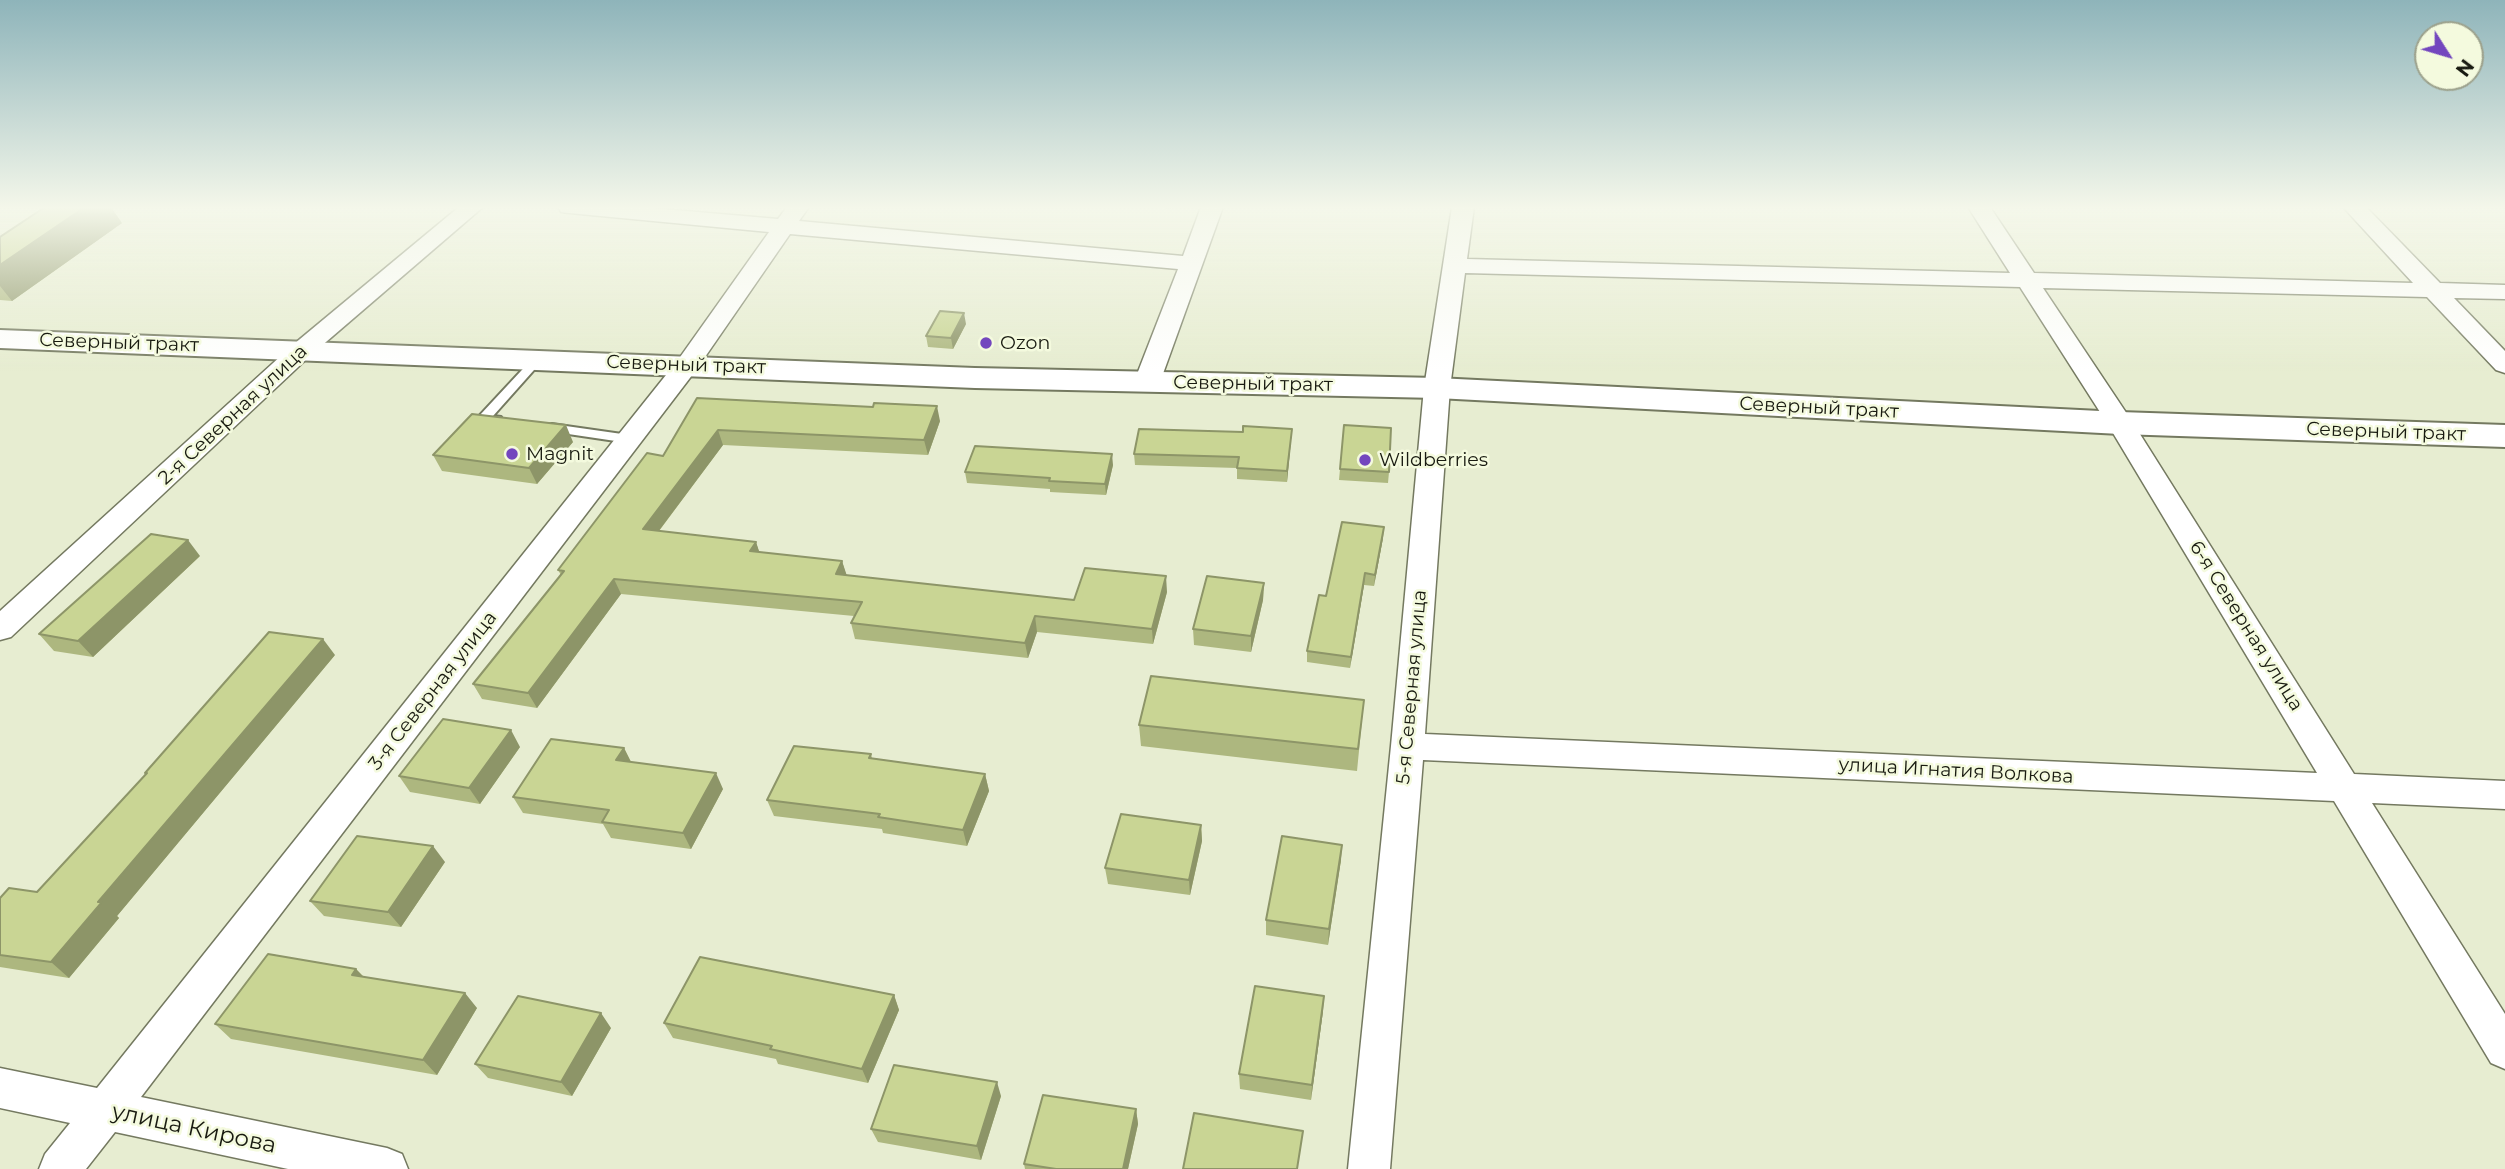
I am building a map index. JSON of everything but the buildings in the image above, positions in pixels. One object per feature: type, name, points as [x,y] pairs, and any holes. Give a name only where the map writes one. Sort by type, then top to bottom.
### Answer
[{"type":"street","name":"2-я Северная улица","points":[[0,629],[303,349],[406,262]]},
{"type":"street","name":"3-я Северная улица","points":[[60,1169],[108,1111],[687,365],[759,262]]},
{"type":"street","points":[[1147,382],[1190,263],[1178,262]]},
{"type":"street","name":"5-я Северная улица","points":[[1368,1169],[1408,746],[1437,388],[1457,262]]},
{"type":"street","name":"6-я Северная улица","points":[[2013,262],[2120,423],[2505,1050]]},
{"type":"street","points":[[2407,262],[2505,365]]},
{"type":"street","points":[[1456,266],[2505,292]]},
{"type":"street","name":"Северный тракт","points":[[0,340],[303,349],[975,378],[1437,388],[2120,423],[2505,436]]},
{"type":"street","name":"улица Игнатия Волкова","points":[[1408,746],[2505,795]]},
{"type":"street","name":"улица Кирова","points":[[0,1088],[387,1169]]},
{"type":"lane","points":[[511,422],[484,418],[538,359]]},
{"type":"lane","points":[[537,426],[629,439]]},
{"type":"place","name":"Ozon","points":[[986,343]]},
{"type":"place","name":"Magnit","points":[[512,454]]},
{"type":"place","name":"Wildberries","points":[[1365,460]]}]
